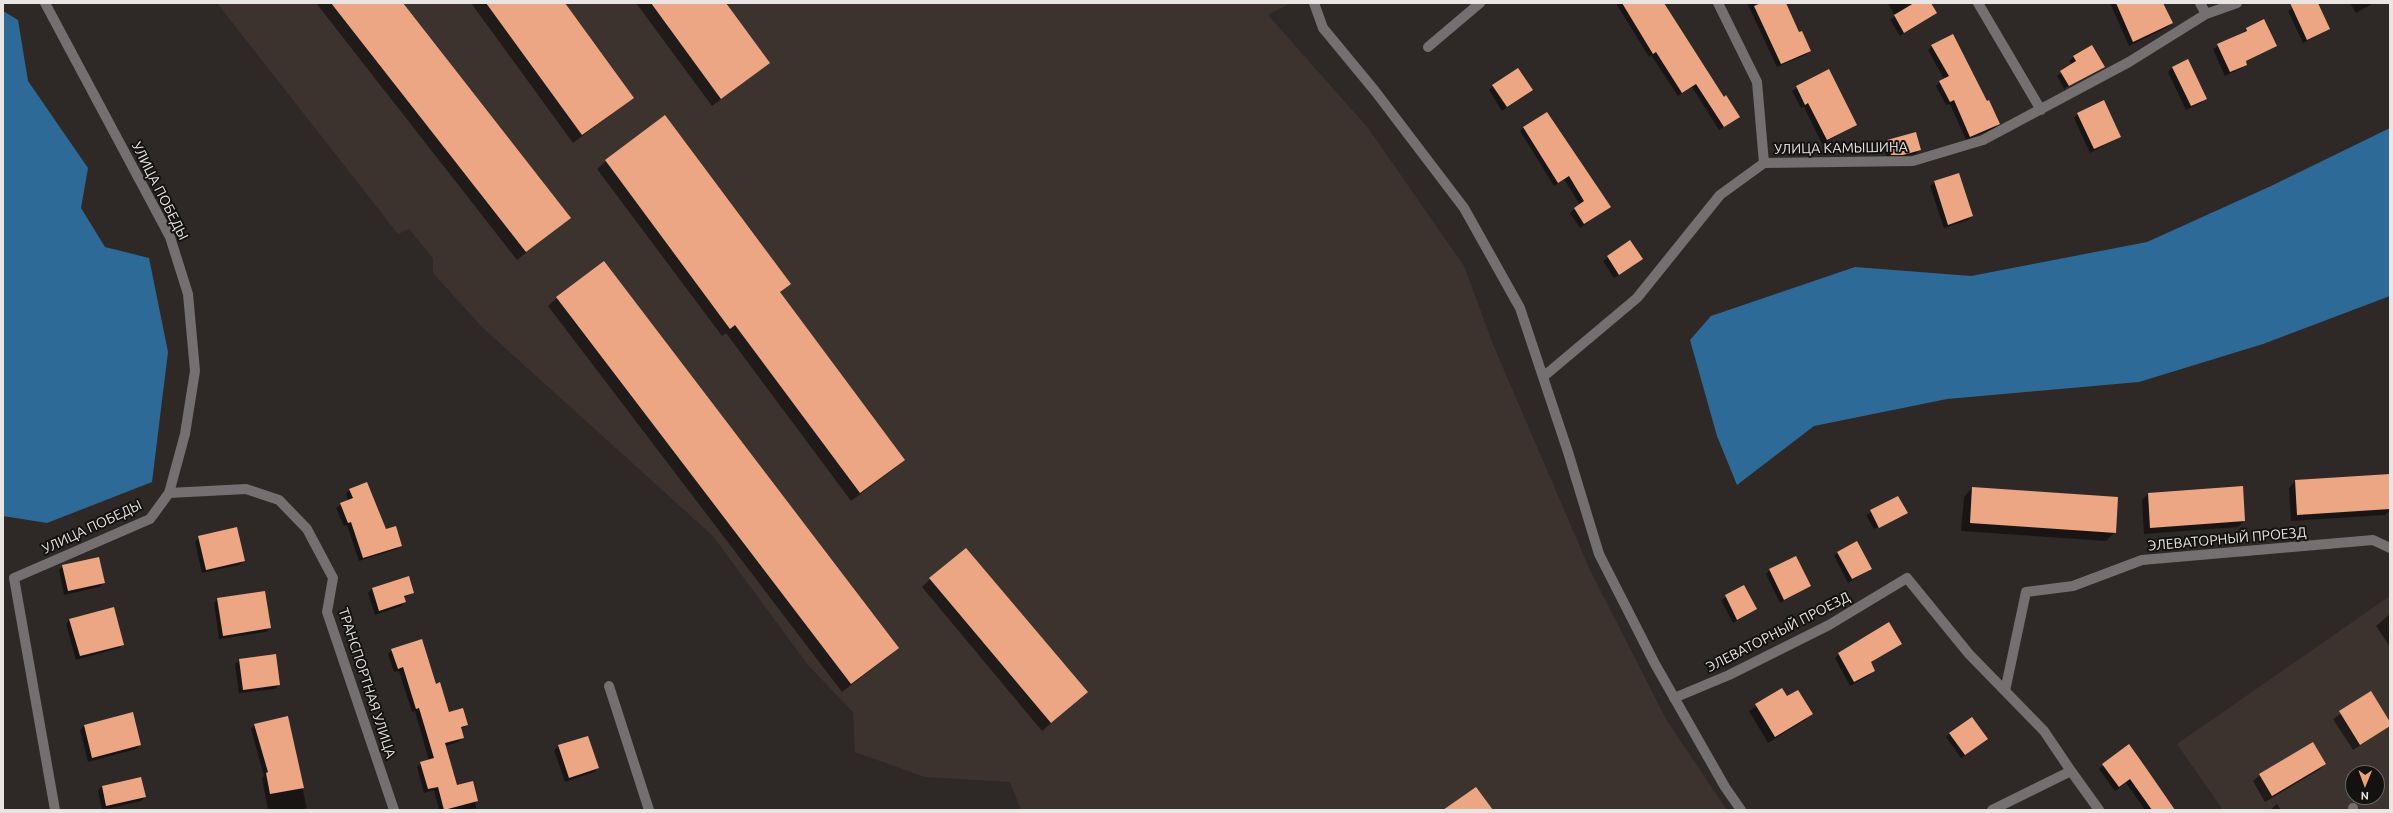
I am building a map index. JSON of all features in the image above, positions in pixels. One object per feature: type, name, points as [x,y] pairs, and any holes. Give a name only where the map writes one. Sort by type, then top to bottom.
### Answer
[{"type":"street","name":"УЛИЦА ПОБЕДЫ","points":[[45,3],[170,237],[188,294],[195,372],[185,434],[169,493],[150,519],[14,578],[55,810]]},
{"type":"street","points":[[1314,3],[1323,28],[1375,91],[1464,208],[1520,308],[1599,554],[1674,698],[1725,786],[1741,810]]},
{"type":"street","points":[[1428,47],[1480,3]]},
{"type":"street","points":[[1718,3],[1757,82],[1764,163]]},
{"type":"street","points":[[1978,3],[2041,110]]},
{"type":"street","points":[[2200,3],[2206,14]]},
{"type":"street","name":"УЛИЦА КАМЫШИНА","points":[[1543,377],[1637,298],[1720,195],[1764,163],[1913,161],[1983,140],[2129,62],[2206,14],[2238,3]]},
{"type":"street","name":"ТРАНСПОРТНАЯ УЛИЦА","points":[[169,493],[246,489],[280,500],[307,529],[333,578],[327,612],[394,810]]},
{"type":"street","name":"ЭЛЕВАТОРНЫЙ ПРОЕЗД","points":[[2005,692],[2026,592],[2073,586],[2142,560],[2373,540],[2390,548]]},
{"type":"street","name":"ЭЛЕВАТОРНЫЙ ПРОЕЗД","points":[[1674,698],[1729,676],[1829,626],[1907,578],[1969,654],[2044,731],[2099,810]]},
{"type":"street","points":[[609,686],[649,810]]},
{"type":"street","points":[[1992,810],[2071,771]]},
{"type":"shaded area","points":[[217,3],[1291,3],[1268,15],[1368,128],[1464,266],[1494,347],[1590,570],[1667,721],[1727,810],[1021,810],[1010,782],[925,777],[855,752],[853,712],[808,665],[713,536],[482,327],[433,273],[433,258],[409,229],[398,234]]},
{"type":"shaded area","points":[[2390,596],[2390,810],[2223,810],[2177,744]]},
{"type":"water","points":[[3,11],[18,20],[28,81],[88,168],[81,208],[105,247],[149,258],[168,352],[152,482],[47,523],[3,516]]},
{"type":"water","points":[[2390,128],[2390,296],[2263,344],[2139,382],[1947,399],[1814,426],[1737,485],[1717,436],[1690,340],[1711,316],[1855,267],[1971,276],[2147,242],[2271,186]]},
{"type":"building","points":[[331,3],[403,3],[571,218],[526,252]]},
{"type":"building","points":[[486,3],[565,3],[634,98],[582,135]]},
{"type":"building","points":[[651,3],[726,3],[770,63],[721,99]]},
{"type":"building","points":[[1622,3],[1664,3],[1724,97],[1726,95],[1740,117],[1724,127],[1696,84],[1682,93],[1656,52],[1653,54]]},
{"type":"building","points":[[1761,3],[1786,3],[1799,32],[1802,31],[1811,51],[1781,64],[1754,6]]},
{"type":"building","points":[[1914,3],[1931,3],[1937,13],[1904,33],[1894,15]]},
{"type":"building","points":[[2116,3],[2163,3],[2173,23],[2133,42]]},
{"type":"building","points":[[2290,3],[2318,3],[2330,29],[2307,40]]},
{"type":"building","points":[[2264,19],[2277,46],[2246,61],[2247,65],[2230,72],[2217,44],[2247,31],[2246,28]]},
{"type":"building","points":[[1953,34],[1987,101],[1989,100],[2000,124],[1970,137],[1954,100],[1950,102],[1939,81],[1949,76],[1931,45]]},
{"type":"building","points":[[2092,45],[2105,67],[2069,86],[2060,71],[2076,61],[2073,56]]},
{"type":"building","points":[[2188,59],[2207,99],[2191,106],[2172,67]]},
{"type":"building","points":[[1518,68],[1533,90],[1507,107],[1492,85]]},
{"type":"building","points":[[1829,69],[1857,125],[1827,140],[1808,103],[1805,105],[1796,86]]},
{"type":"building","points":[[2104,100],[2121,137],[2094,149],[2077,113]]},
{"type":"building","points":[[1547,112],[1611,207],[1584,224],[1574,208],[1584,201],[1569,176],[1558,183],[1523,127]]},
{"type":"building","points":[[665,115],[791,284],[780,292],[905,460],[860,493],[735,325],[730,329],[605,160]]},
{"type":"building","points":[[1916,132],[1921,150],[1903,155],[1891,155],[1887,140]]},
{"type":"building","points":[[1959,173],[1973,216],[1948,225],[1934,181]]},
{"type":"building","points":[[1630,240],[1643,259],[1619,275],[1607,256]]},
{"type":"building","points":[[604,261],[899,648],[851,684],[556,297]]},
{"type":"building","points":[[2390,474],[2390,509],[2297,515],[2295,480]]},
{"type":"building","points":[[367,482],[386,529],[396,526],[402,546],[363,558],[351,522],[348,523],[340,503],[353,498],[349,489]]},
{"type":"building","points":[[2243,486],[2245,521],[2150,528],[2148,493]]},
{"type":"building","points":[[1972,487],[2118,497],[2116,533],[1970,523]]},
{"type":"building","points":[[1898,496],[1908,513],[1879,528],[1870,510]]},
{"type":"building","points":[[237,527],[245,561],[206,570],[198,536]]},
{"type":"building","points":[[1857,541],[1872,569],[1852,579],[1837,552]]},
{"type":"building","points":[[966,548],[1088,692],[1051,723],[929,578]]},
{"type":"building","points":[[1796,556],[1811,586],[1784,600],[1769,569]]},
{"type":"building","points":[[99,557],[105,583],[68,591],[62,565]]},
{"type":"building","points":[[409,576],[414,593],[404,596],[406,602],[379,611],[372,588]]},
{"type":"building","points":[[1744,585],[1757,609],[1737,620],[1725,595]]},
{"type":"building","points":[[265,591],[271,628],[223,636],[217,598]]},
{"type":"building","points":[[114,607],[124,645],[80,656],[69,619]]},
{"type":"building","points":[[1889,622],[1902,644],[1871,662],[1875,671],[1854,682],[1838,653]]},
{"type":"building","points":[[422,639],[436,684],[440,682],[449,712],[463,708],[468,725],[461,727],[464,738],[445,743],[457,785],[473,781],[478,801],[444,810],[438,787],[428,789],[420,762],[434,758],[419,708],[416,709],[403,667],[398,669],[391,649]]},
{"type":"building","points":[[276,654],[280,685],[243,690],[239,659]]},
{"type":"building","points":[[1782,688],[1787,696],[1798,690],[1813,714],[1775,737],[1755,704]]},
{"type":"building","points":[[2371,691],[2390,722],[2390,726],[2360,745],[2339,711]]},
{"type":"building","points":[[133,712],[141,745],[92,758],[84,725]]},
{"type":"building","points":[[288,716],[304,788],[270,794],[266,773],[268,772],[254,724]]},
{"type":"building","points":[[1972,717],[1988,739],[1965,755],[1949,733]]},
{"type":"building","points":[[588,736],[599,768],[569,778],[558,745]]},
{"type":"building","points":[[2313,742],[2326,764],[2272,796],[2259,774]]},
{"type":"building","points":[[2129,744],[2175,810],[2152,810],[2130,779],[2119,787],[2102,764]]},
{"type":"building","points":[[141,777],[146,797],[106,806],[102,786]]},
{"type":"building","points":[[1476,787],[1493,810],[1443,810]]}]
